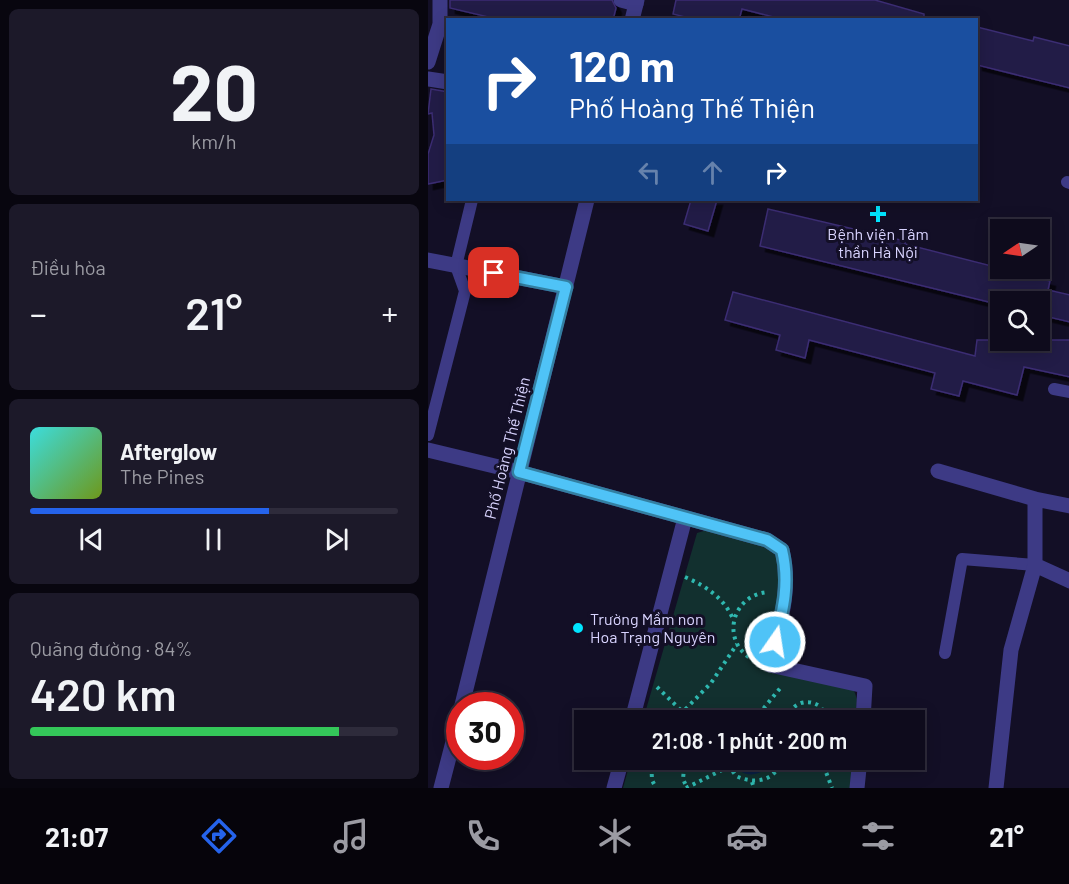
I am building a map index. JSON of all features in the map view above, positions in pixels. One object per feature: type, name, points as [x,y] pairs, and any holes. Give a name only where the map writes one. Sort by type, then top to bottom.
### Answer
[{"type":"street","points":[[428,62],[444,24],[440,0]]},
{"type":"street","points":[[631,1],[632,18]]},
{"type":"street","points":[[428,79],[446,82]]},
{"type":"street","name":"Phố Hoàng Thế Thiện","points":[[465,692],[587,201]]},
{"type":"street","points":[[428,260],[566,287]]},
{"type":"street","points":[[428,450],[519,472],[767,540],[782,550],[787,571],[786,596],[770,665],[865,686],[864,710]]},
{"type":"street","points":[[938,471],[1070,506]]},
{"type":"street","points":[[996,788],[1011,650],[1035,565],[1035,498]]},
{"type":"street","points":[[635,710],[685,518]]},
{"type":"street","points":[[1035,565],[1070,580]]},
{"type":"street","points":[[442,788],[446,770]]},
{"type":"street","points":[[614,788],[619,770]]},
{"type":"street","points":[[857,788],[859,770]]},
{"type":"lane","points":[[428,435],[465,291],[456,266],[473,201]]},
{"type":"lane","points":[[1054,389],[1070,392]]},
{"type":"lane","points":[[945,653],[962,559],[1035,565]]},
{"type":"path","points":[[670,572],[709,589],[725,604],[733,620]]},
{"type":"path","points":[[770,665],[750,659],[737,643],[732,629],[733,620],[736,610],[748,597],[759,592],[771,591],[786,596]]},
{"type":"path","points":[[685,710],[712,683],[737,643]]},
{"type":"path","points":[[763,710],[776,695],[792,669]]},
{"type":"path","points":[[644,674],[681,710]]},
{"type":"path","points":[[791,710],[797,704],[810,702],[821,707],[822,710]]},
{"type":"path","points":[[652,770],[652,780],[656,788]]},
{"type":"path","points":[[684,770],[683,779],[686,788],[722,770]]},
{"type":"path","points":[[730,770],[736,777],[752,782],[766,779],[776,770]]},
{"type":"path","points":[[825,770],[832,788]]},
{"type":"path","points":[[752,782],[754,788]]},
{"type":"green space","points":[[710,529],[774,549],[778,562],[779,590],[762,658],[769,666],[852,685],[857,699],[856,710],[646,710],[697,533]]},
{"type":"green space","points":[[628,770],[852,770],[851,788],[623,788]]},
{"type":"water","points":[[739,770],[764,770],[752,774]]},
{"type":"building","points":[[450,0],[612,0],[616,8],[614,18],[492,18],[450,8]]},
{"type":"building","points":[[676,0],[875,0],[924,14],[924,18],[777,18],[742,9],[740,18],[689,18],[673,14]]},
{"type":"building","points":[[978,27],[1033,41],[1034,37],[1070,46],[1070,88],[978,65]]},
{"type":"building","points":[[431,89],[446,92],[446,180],[428,184],[428,154],[434,135],[432,113],[428,114]]},
{"type":"building","points":[[691,201],[717,201],[708,231],[684,224]]},
{"type":"building","points":[[768,209],[905,241],[905,244],[990,266],[990,279],[1050,281],[1048,290],[1070,295],[1070,322],[1050,317],[1050,291],[990,291],[990,302],[760,246]]},
{"type":"building","points":[[733,292],[975,356],[977,340],[990,340],[990,351],[1050,351],[1050,340],[1070,340],[1070,377],[1024,367],[1017,395],[963,381],[959,396],[931,389],[935,373],[809,340],[805,358],[776,350],[780,335],[725,320]]},
{"type":"place","name":"Bệnh viện Tâm thần Hà Nội","points":[[878,214]]},
{"type":"place","name":"Trường Mầm non Hoa Trạng Nguyên","points":[[578,628]]},
{"type":"route","points":[[494,273],[566,287],[519,472],[767,540],[782,550],[787,571],[786,596],[775,642]]}]
